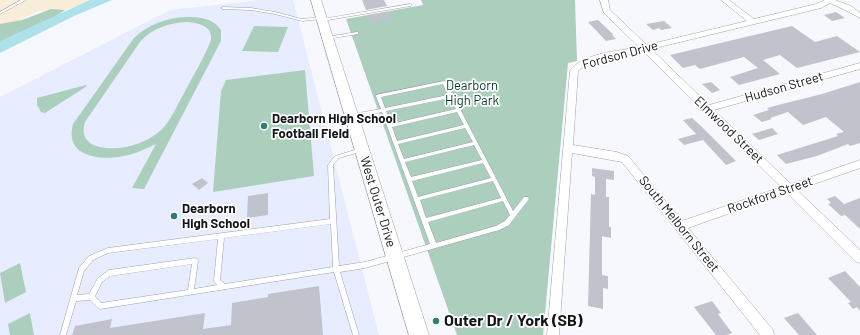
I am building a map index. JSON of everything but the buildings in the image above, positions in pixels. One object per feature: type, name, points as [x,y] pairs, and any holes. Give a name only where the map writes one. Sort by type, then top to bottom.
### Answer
[{"type":"main road","name":"West Outer Drive","points":[[316,0],[419,335]]},
{"type":"street","name":"Elmwood Street","points":[[604,0],[607,11],[860,258]]},
{"type":"street","points":[[725,0],[753,22]]},
{"type":"street","name":"Fordson Drive","points":[[553,335],[567,148],[574,71],[576,67],[581,63],[818,6],[827,1]]},
{"type":"street","points":[[827,1],[848,8],[860,16]]},
{"type":"street","name":"Hudson Street","points":[[708,109],[860,66]]},
{"type":"street","name":"South Melborn Street","points":[[567,148],[617,156],[625,159],[681,226],[768,335]]},
{"type":"street","name":"Rockford Street","points":[[681,226],[860,164]]},
{"type":"lane","points":[[0,13],[24,0]]},
{"type":"lane","points":[[224,8],[252,9],[302,20],[322,19],[410,5]]},
{"type":"lane","points":[[327,38],[357,33]]},
{"type":"lane","points":[[434,246],[378,96],[444,82],[513,216]]},
{"type":"lane","points":[[352,116],[384,111],[452,96]]},
{"type":"lane","points":[[389,126],[459,110]]},
{"type":"lane","points":[[396,143],[467,126]]},
{"type":"lane","points":[[402,161],[476,143]]},
{"type":"lane","points":[[356,335],[336,269],[330,163],[337,157],[362,150]]},
{"type":"lane","points":[[409,180],[485,161]]},
{"type":"lane","points":[[417,199],[494,179]]},
{"type":"lane","points":[[425,221],[504,199]]},
{"type":"lane","points":[[74,298],[91,297],[100,306],[365,265],[497,228],[507,223],[526,199]]},
{"type":"lane","points":[[63,335],[81,270],[91,258],[108,251],[333,221]]},
{"type":"lane","points":[[221,236],[217,281],[223,286]]},
{"type":"lane","points":[[91,297],[100,280],[109,273],[195,261],[191,291]]},
{"type":"shaded area","points":[[0,0],[94,0],[65,10],[39,11],[10,24],[0,25]]},
{"type":"shaded area","name":"Dearborn High School","points":[[261,0],[293,0],[379,335],[0,335],[0,97],[170,10]]},
{"type":"green space","name":"Dearborn High Park","points":[[421,0],[575,0],[577,61],[568,63],[543,335],[457,335],[346,19],[423,5]]},
{"type":"green space","points":[[51,9],[65,10],[53,18],[0,42],[0,24],[22,20]]},
{"type":"green space","points":[[196,17],[214,23],[221,30],[221,41],[144,189],[132,188],[156,144],[136,153],[124,156],[105,158],[95,157],[79,150],[74,144],[72,135],[73,124],[134,38],[152,25],[165,20]],"holes":[[[192,22],[207,28],[210,31],[211,40],[198,68],[172,116],[164,127],[157,134],[148,139],[123,148],[105,148],[91,143],[86,138],[84,131],[85,122],[140,42],[150,33],[161,27]]]},
{"type":"green space","points":[[254,26],[288,27],[278,52],[242,51]]},
{"type":"green space","name":"Dearborn High School Football Field","points":[[305,70],[314,176],[213,192],[221,91],[226,80]]},
{"type":"green space","points":[[86,85],[87,86],[45,113],[41,112],[37,105],[37,98]]},
{"type":"green space","points":[[20,263],[26,292],[5,303],[0,273]]},
{"type":"green space","points":[[30,313],[34,335],[10,335],[8,324]]},
{"type":"water","points":[[90,0],[112,0],[74,16],[0,53],[0,41]]},
{"type":"place","name":"Dearborn High School Football Field","points":[[264,126]]},
{"type":"place","name":"Dearborn High School","points":[[174,216]]},
{"type":"place","name":"Outer Dr / York (SB)","points":[[436,321]]}]
